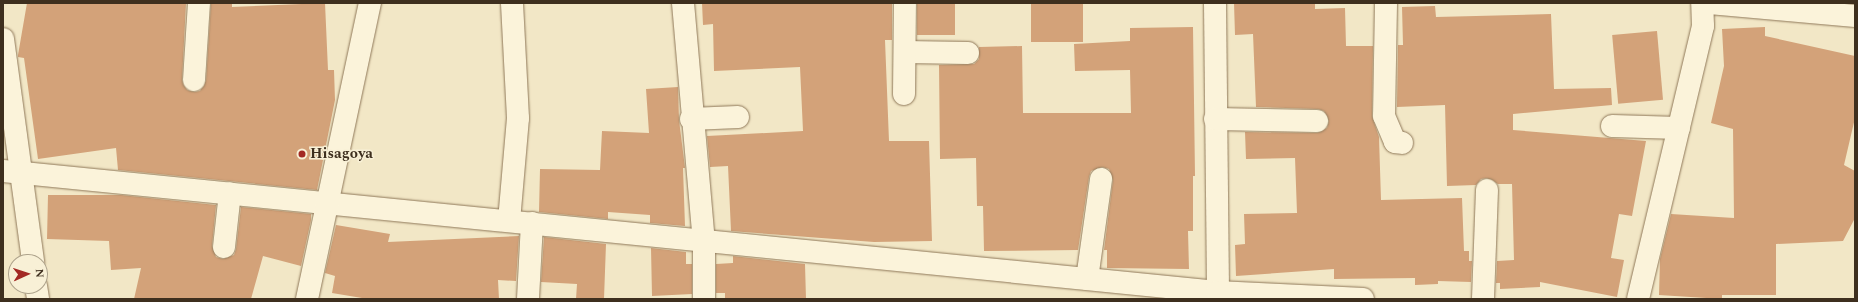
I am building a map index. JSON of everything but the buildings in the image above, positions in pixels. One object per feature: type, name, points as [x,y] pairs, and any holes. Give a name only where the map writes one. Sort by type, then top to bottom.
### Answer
[{"type":"street","points":[[194,80],[199,3]]},
{"type":"street","points":[[308,299],[330,202],[370,3]]},
{"type":"street","points":[[509,221],[518,118],[512,3]]},
{"type":"street","points":[[683,3],[691,119],[704,241],[704,299]]},
{"type":"street","points":[[904,94],[905,3]]},
{"type":"street","points":[[1215,3],[1218,295]]},
{"type":"street","points":[[1386,3],[1384,116],[1395,142],[1402,143]]},
{"type":"street","points":[[1638,299],[1703,26],[1702,3]]},
{"type":"street","points":[[1709,3],[1855,16]]},
{"type":"street","points":[[3,39],[12,172],[31,254]]},
{"type":"street","points":[[905,52],[968,53]]},
{"type":"street","points":[[691,119],[738,117]]},
{"type":"street","points":[[1215,119],[1317,121]]},
{"type":"street","points":[[1612,126],[1679,128]]},
{"type":"street","points":[[12,172],[330,202],[1087,279],[1218,295],[1363,299]]},
{"type":"street","points":[[1087,279],[1101,179]]},
{"type":"street","points":[[1483,299],[1487,190]]},
{"type":"street","points":[[224,247],[230,193]]},
{"type":"street","points":[[528,299],[532,223]]},
{"type":"place","name":"Hisagoya","points":[[302,154]]}]
